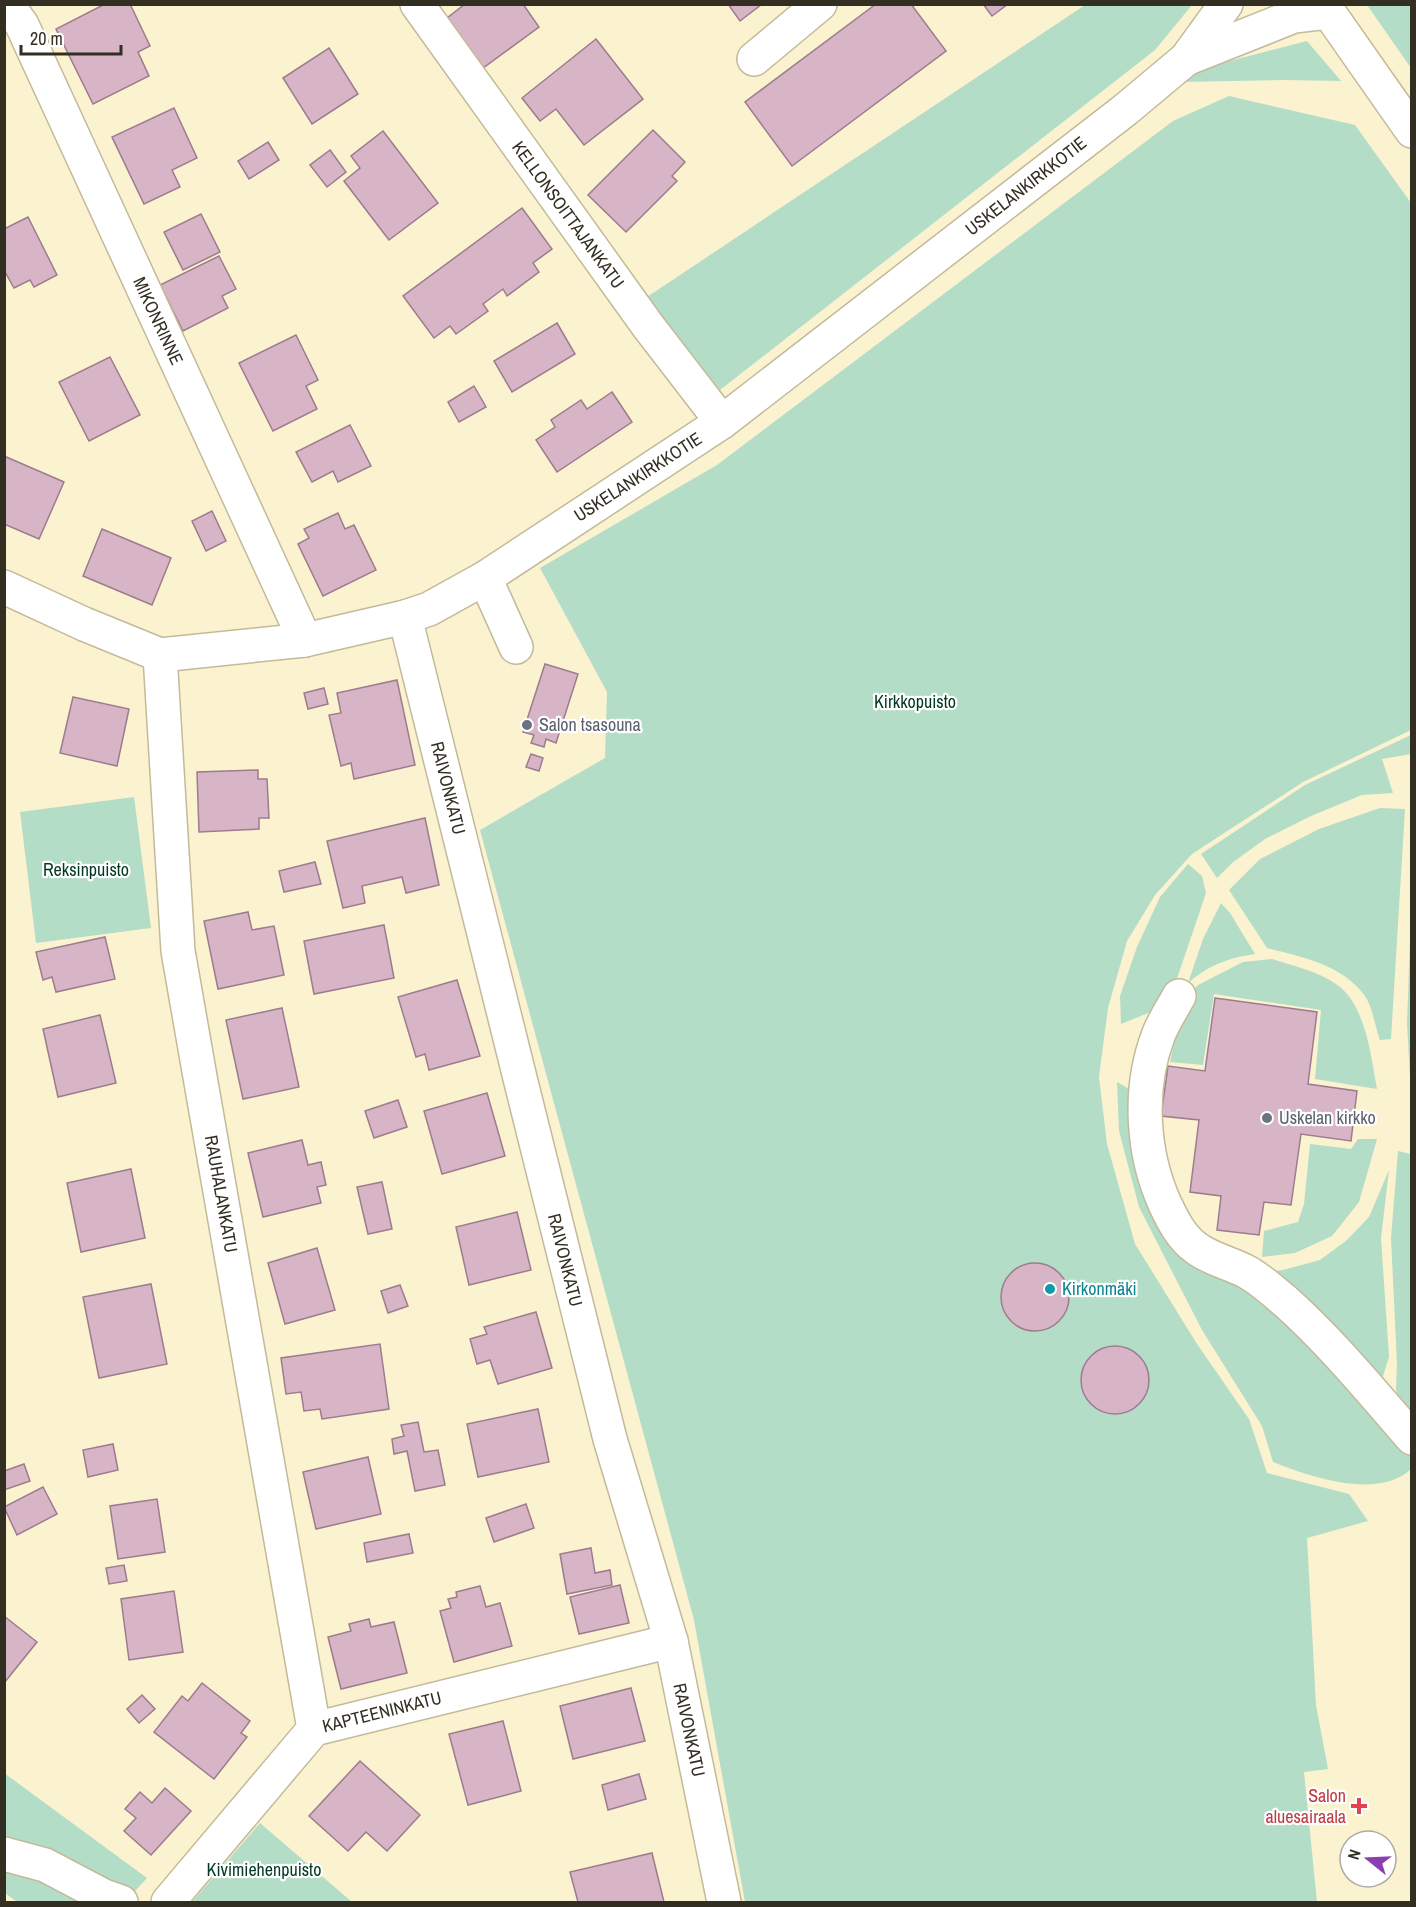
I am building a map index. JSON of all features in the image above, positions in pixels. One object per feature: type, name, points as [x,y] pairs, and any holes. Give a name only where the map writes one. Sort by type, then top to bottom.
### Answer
[{"type":"street","name":"MIKONRINNE","points":[[7,4],[21,25],[305,640]]},
{"type":"street","name":"KELLONSOITTAJANKATU","points":[[417,4],[648,326],[722,422]]},
{"type":"street","points":[[754,59],[820,4]]},
{"type":"street","name":"USKELANKIRKKOTIE","points":[[4,587],[84,624],[160,655],[305,640],[405,617],[429,609],[485,578],[722,422],[1125,110],[1186,59],[1226,4]]},
{"type":"street","name":"USKELANKIRKKOTIE","points":[[1186,59],[1294,16],[1326,8]]},
{"type":"street","points":[[1326,8],[1412,131]]},
{"type":"street","points":[[485,578],[516,647]]},
{"type":"street","name":"RAIVONKATU","points":[[405,617],[610,1439],[670,1641],[724,1902]]},
{"type":"street","name":"RAUHALANKATU","points":[[160,655],[178,951],[314,1729]]},
{"type":"street","points":[[1179,996],[1158,1036],[1145,1097],[1146,1129],[1151,1161],[1158,1187],[1170,1215],[1181,1233],[1197,1249],[1248,1272],[1285,1302],[1354,1371],[1412,1438]]},
{"type":"street","name":"KAPTEENINKATU","points":[[168,1902],[314,1729],[670,1641]]},
{"type":"street","points":[[4,1854],[45,1865],[104,1896],[121,1902]]},
{"type":"green space","points":[[1085,5],[1192,5],[1155,50],[720,390],[647,297]]},
{"type":"green space","points":[[1367,5],[1411,5],[1411,68]]},
{"type":"green space","points":[[1307,41],[1341,81],[1181,82],[1214,65]]},
{"type":"green space","name":"Kirkkopuisto","points":[[1229,96],[1355,125],[1411,203],[1411,730],[1303,782],[1192,854],[1155,895],[1127,941],[1108,1008],[1099,1077],[1107,1144],[1135,1244],[1197,1344],[1249,1419],[1267,1473],[1349,1494],[1368,1521],[1307,1538],[1316,1705],[1328,1769],[1304,1772],[1317,1902],[745,1902],[694,1620],[480,830],[605,758],[607,692],[540,568],[717,465],[1173,121]]},
{"type":"green space","points":[[1411,735],[1411,754],[1382,759],[1393,793],[1362,795],[1311,816],[1265,839],[1232,863],[1217,878],[1201,854],[1305,785]]},
{"type":"green space","name":"Reksinpuisto","points":[[134,797],[151,928],[36,943],[20,812]]},
{"type":"green space","points":[[1380,808],[1405,809],[1391,1039],[1380,1040],[1368,1001],[1356,985],[1321,964],[1267,948],[1229,890],[1260,859],[1319,829]]},
{"type":"green space","points":[[1188,864],[1202,876],[1206,893],[1168,1005],[1121,1024],[1120,996],[1137,947],[1160,897]]},
{"type":"green space","points":[[1221,903],[1230,913],[1255,954],[1219,963],[1188,983],[1203,939]]},
{"type":"green space","points":[[1411,909],[1411,1095],[1407,1024]]},
{"type":"green space","points":[[1272,959],[1321,976],[1336,984],[1346,993],[1354,1004],[1366,1032],[1377,1089],[1315,1079],[1321,1010],[1214,994],[1203,1065],[1170,1062],[1183,1000],[1198,985],[1243,962]]},
{"type":"green space","points":[[1117,1082],[1131,1090],[1156,1198],[1269,1299],[1411,1450],[1411,1469],[1397,1478],[1381,1483],[1363,1484],[1324,1479],[1273,1462],[1262,1426],[1202,1330],[1139,1207],[1119,1131]]},
{"type":"green space","points":[[1358,1139],[1377,1139],[1359,1202],[1332,1236],[1295,1253],[1262,1257],[1264,1231],[1298,1222],[1304,1204],[1310,1144],[1351,1149]]},
{"type":"green space","points":[[1398,1151],[1411,1154],[1411,1418],[1399,1406],[1396,1389],[1397,1364],[1391,1238]]},
{"type":"green space","points":[[1389,1170],[1381,1238],[1389,1357],[1379,1389],[1255,1273],[1283,1270],[1320,1260],[1347,1240],[1369,1217]]},
{"type":"green space","points":[[4,1773],[147,1878],[125,1902],[17,1902],[5,1893]]},
{"type":"green space","name":"Kivimiehenpuisto","points":[[260,1823],[352,1902],[192,1902]]},
{"type":"building","points":[[105,4],[130,4],[150,46],[138,52],[149,76],[93,104],[56,29]]},
{"type":"building","points":[[465,4],[523,4],[539,27],[479,71],[442,22]]},
{"type":"building","points":[[728,4],[762,4],[740,21]]},
{"type":"building","points":[[876,4],[911,4],[946,51],[792,166],[745,102]]},
{"type":"building","points":[[983,4],[1008,4],[992,16]]},
{"type":"building","points":[[596,39],[643,99],[584,145],[556,109],[540,121],[522,98]]},
{"type":"building","points":[[329,48],[358,94],[312,124],[283,78]]},
{"type":"building","points":[[174,108],[197,158],[172,170],[180,187],[144,204],[112,137]]},
{"type":"building","points":[[653,130],[685,162],[672,176],[677,181],[626,232],[588,195]]},
{"type":"building","points":[[383,131],[438,203],[389,240],[344,181],[360,168],[351,156]]},
{"type":"building","points":[[268,142],[279,160],[249,179],[238,161]]},
{"type":"building","points":[[330,150],[346,172],[327,187],[310,165]]},
{"type":"building","points":[[522,208],[552,249],[533,263],[539,272],[507,296],[503,289],[483,304],[488,311],[456,334],[450,326],[434,338],[403,296]]},
{"type":"building","points":[[201,214],[220,252],[183,270],[164,232]]},
{"type":"building","points":[[28,217],[57,275],[34,287],[30,280],[14,288],[4,270],[4,229]]},
{"type":"building","points":[[219,256],[236,289],[222,296],[228,308],[183,331],[160,285]]},
{"type":"building","points":[[557,323],[575,354],[512,392],[494,361]]},
{"type":"building","points":[[296,335],[318,380],[306,386],[317,409],[273,431],[239,363]]},
{"type":"building","points":[[110,357],[140,415],[89,441],[59,382]]},
{"type":"building","points":[[474,386],[486,407],[459,422],[448,402]]},
{"type":"building","points":[[612,392],[632,422],[557,472],[536,440],[555,427],[551,420],[581,400],[587,409]]},
{"type":"building","points":[[350,425],[371,466],[338,482],[333,471],[312,482],[296,452]]},
{"type":"building","points":[[4,456],[64,482],[39,539],[4,524]]},
{"type":"building","points":[[212,511],[226,541],[206,551],[192,521]]},
{"type":"building","points":[[338,513],[345,529],[354,525],[376,570],[323,596],[298,544],[309,538],[304,529]]},
{"type":"building","points":[[102,529],[171,558],[152,605],[83,576]]},
{"type":"building","name":"Salon tsasouna","points":[[545,664],[578,674],[556,743],[546,739],[544,747],[531,743],[534,735],[523,732]]},
{"type":"building","points":[[397,680],[415,765],[354,779],[351,763],[341,766],[329,715],[341,713],[337,693]]},
{"type":"building","points":[[324,688],[328,704],[308,709],[304,693]]},
{"type":"building","points":[[73,697],[129,709],[117,766],[60,753]]},
{"type":"building","points":[[531,754],[543,758],[539,771],[526,767]]},
{"type":"building","points":[[258,770],[258,779],[267,779],[269,818],[259,818],[259,829],[199,832],[197,772]]},
{"type":"building","points":[[425,818],[439,885],[406,893],[402,877],[362,886],[365,903],[343,908],[327,841]]},
{"type":"building","points":[[315,862],[321,884],[284,892],[279,871]]},
{"type":"building","points":[[248,912],[252,930],[274,926],[284,975],[218,989],[204,921]]},
{"type":"building","points":[[384,925],[394,978],[314,994],[304,941]]},
{"type":"building","points":[[105,937],[115,979],[56,992],[52,977],[43,980],[36,952]]},
{"type":"building","points":[[457,980],[480,1056],[429,1070],[425,1054],[416,1057],[398,997]]},
{"type":"building","name":"Uskelan kirkko","points":[[1215,998],[1317,1012],[1308,1084],[1357,1091],[1351,1141],[1301,1134],[1291,1205],[1264,1202],[1259,1235],[1217,1230],[1221,1196],[1190,1192],[1199,1120],[1161,1116],[1168,1066],[1205,1071]]},
{"type":"building","points":[[282,1008],[299,1087],[243,1099],[226,1020]]},
{"type":"building","points":[[100,1015],[116,1083],[58,1097],[43,1029]]},
{"type":"building","points":[[487,1093],[505,1156],[442,1174],[424,1111]]},
{"type":"building","points":[[398,1100],[407,1127],[374,1138],[365,1111]]},
{"type":"building","points":[[302,1140],[308,1165],[321,1162],[326,1185],[317,1187],[321,1203],[263,1217],[248,1153]]},
{"type":"building","points":[[131,1169],[145,1238],[81,1252],[67,1183]]},
{"type":"building","points":[[382,1182],[392,1229],[368,1234],[357,1187]]},
{"type":"building","points":[[517,1212],[531,1270],[469,1285],[456,1227]]},
{"type":"building","points":[[317,1248],[335,1310],[285,1324],[268,1263]]},
{"type":"building","points":[[1028,1263],[1042,1263],[1054,1268],[1064,1278],[1069,1297],[1064,1316],[1054,1326],[1042,1331],[1028,1331],[1016,1326],[1006,1316],[1001,1304],[1001,1290],[1006,1278],[1016,1268]]},
{"type":"building","points":[[151,1284],[167,1364],[99,1378],[83,1297]]},
{"type":"building","points":[[400,1285],[408,1306],[388,1313],[381,1291]]},
{"type":"building","points":[[536,1312],[552,1368],[498,1384],[490,1360],[477,1364],[470,1339],[487,1334],[484,1327]]},
{"type":"building","points":[[380,1344],[389,1409],[322,1419],[320,1409],[304,1411],[301,1392],[286,1394],[281,1358]]},
{"type":"building","points":[[1108,1346],[1122,1346],[1134,1351],[1144,1361],[1149,1380],[1144,1399],[1134,1409],[1122,1414],[1108,1414],[1096,1409],[1086,1399],[1081,1387],[1081,1373],[1086,1361],[1096,1351]]},
{"type":"building","points":[[538,1409],[549,1462],[478,1477],[467,1424]]},
{"type":"building","points":[[418,1422],[424,1452],[438,1450],[445,1485],[415,1491],[407,1451],[394,1454],[392,1439],[404,1436],[401,1425]]},
{"type":"building","points":[[113,1444],[118,1470],[88,1477],[83,1450]]},
{"type":"building","points":[[368,1457],[381,1514],[316,1529],[303,1472]]},
{"type":"building","points":[[24,1464],[30,1481],[4,1490],[4,1471]]},
{"type":"building","points":[[43,1487],[57,1514],[17,1535],[4,1507]]},
{"type":"building","points":[[157,1499],[165,1552],[118,1559],[110,1506]]},
{"type":"building","points":[[526,1504],[534,1528],[494,1542],[486,1518]]},
{"type":"building","points":[[409,1534],[413,1553],[367,1562],[364,1543]]},
{"type":"building","points":[[591,1548],[595,1573],[610,1570],[612,1585],[567,1594],[560,1554]]},
{"type":"building","points":[[124,1565],[127,1581],[109,1584],[106,1568]]},
{"type":"building","points":[[620,1585],[629,1623],[579,1634],[570,1597]]},
{"type":"building","points":[[480,1586],[486,1607],[500,1603],[512,1646],[454,1662],[440,1611],[451,1608],[448,1599],[457,1597],[456,1592]]},
{"type":"building","points":[[174,1591],[183,1652],[129,1660],[121,1599]]},
{"type":"building","points":[[4,1616],[37,1642],[4,1683]]},
{"type":"building","points":[[369,1619],[371,1627],[394,1622],[407,1673],[341,1689],[328,1637],[351,1631],[349,1624]]},
{"type":"building","points":[[202,1683],[250,1721],[241,1733],[247,1737],[214,1779],[154,1732],[182,1696],[188,1701]]},
{"type":"building","points":[[631,1688],[645,1741],[573,1759],[560,1706]]},
{"type":"building","points":[[142,1695],[155,1709],[139,1723],[127,1709]]},
{"type":"building","points":[[503,1721],[521,1791],[468,1805],[449,1734]]},
{"type":"building","points":[[360,1761],[420,1815],[387,1851],[366,1832],[348,1851],[309,1816]]},
{"type":"building","points":[[639,1774],[646,1799],[608,1810],[602,1785]]},
{"type":"building","points":[[165,1788],[191,1811],[151,1855],[124,1831],[136,1818],[125,1809],[140,1792],[152,1803]]},
{"type":"building","points":[[652,1853],[664,1902],[578,1902],[570,1872]]},
{"type":"place","name":"Salon tsasouna","points":[[527,725]]},
{"type":"place","name":"Uskelan kirkko","points":[[1267,1118]]},
{"type":"place","name":"Kirkonmäki","points":[[1050,1289]]},
{"type":"place","name":"Salon aluesairaala","points":[[1359,1806]]}]
